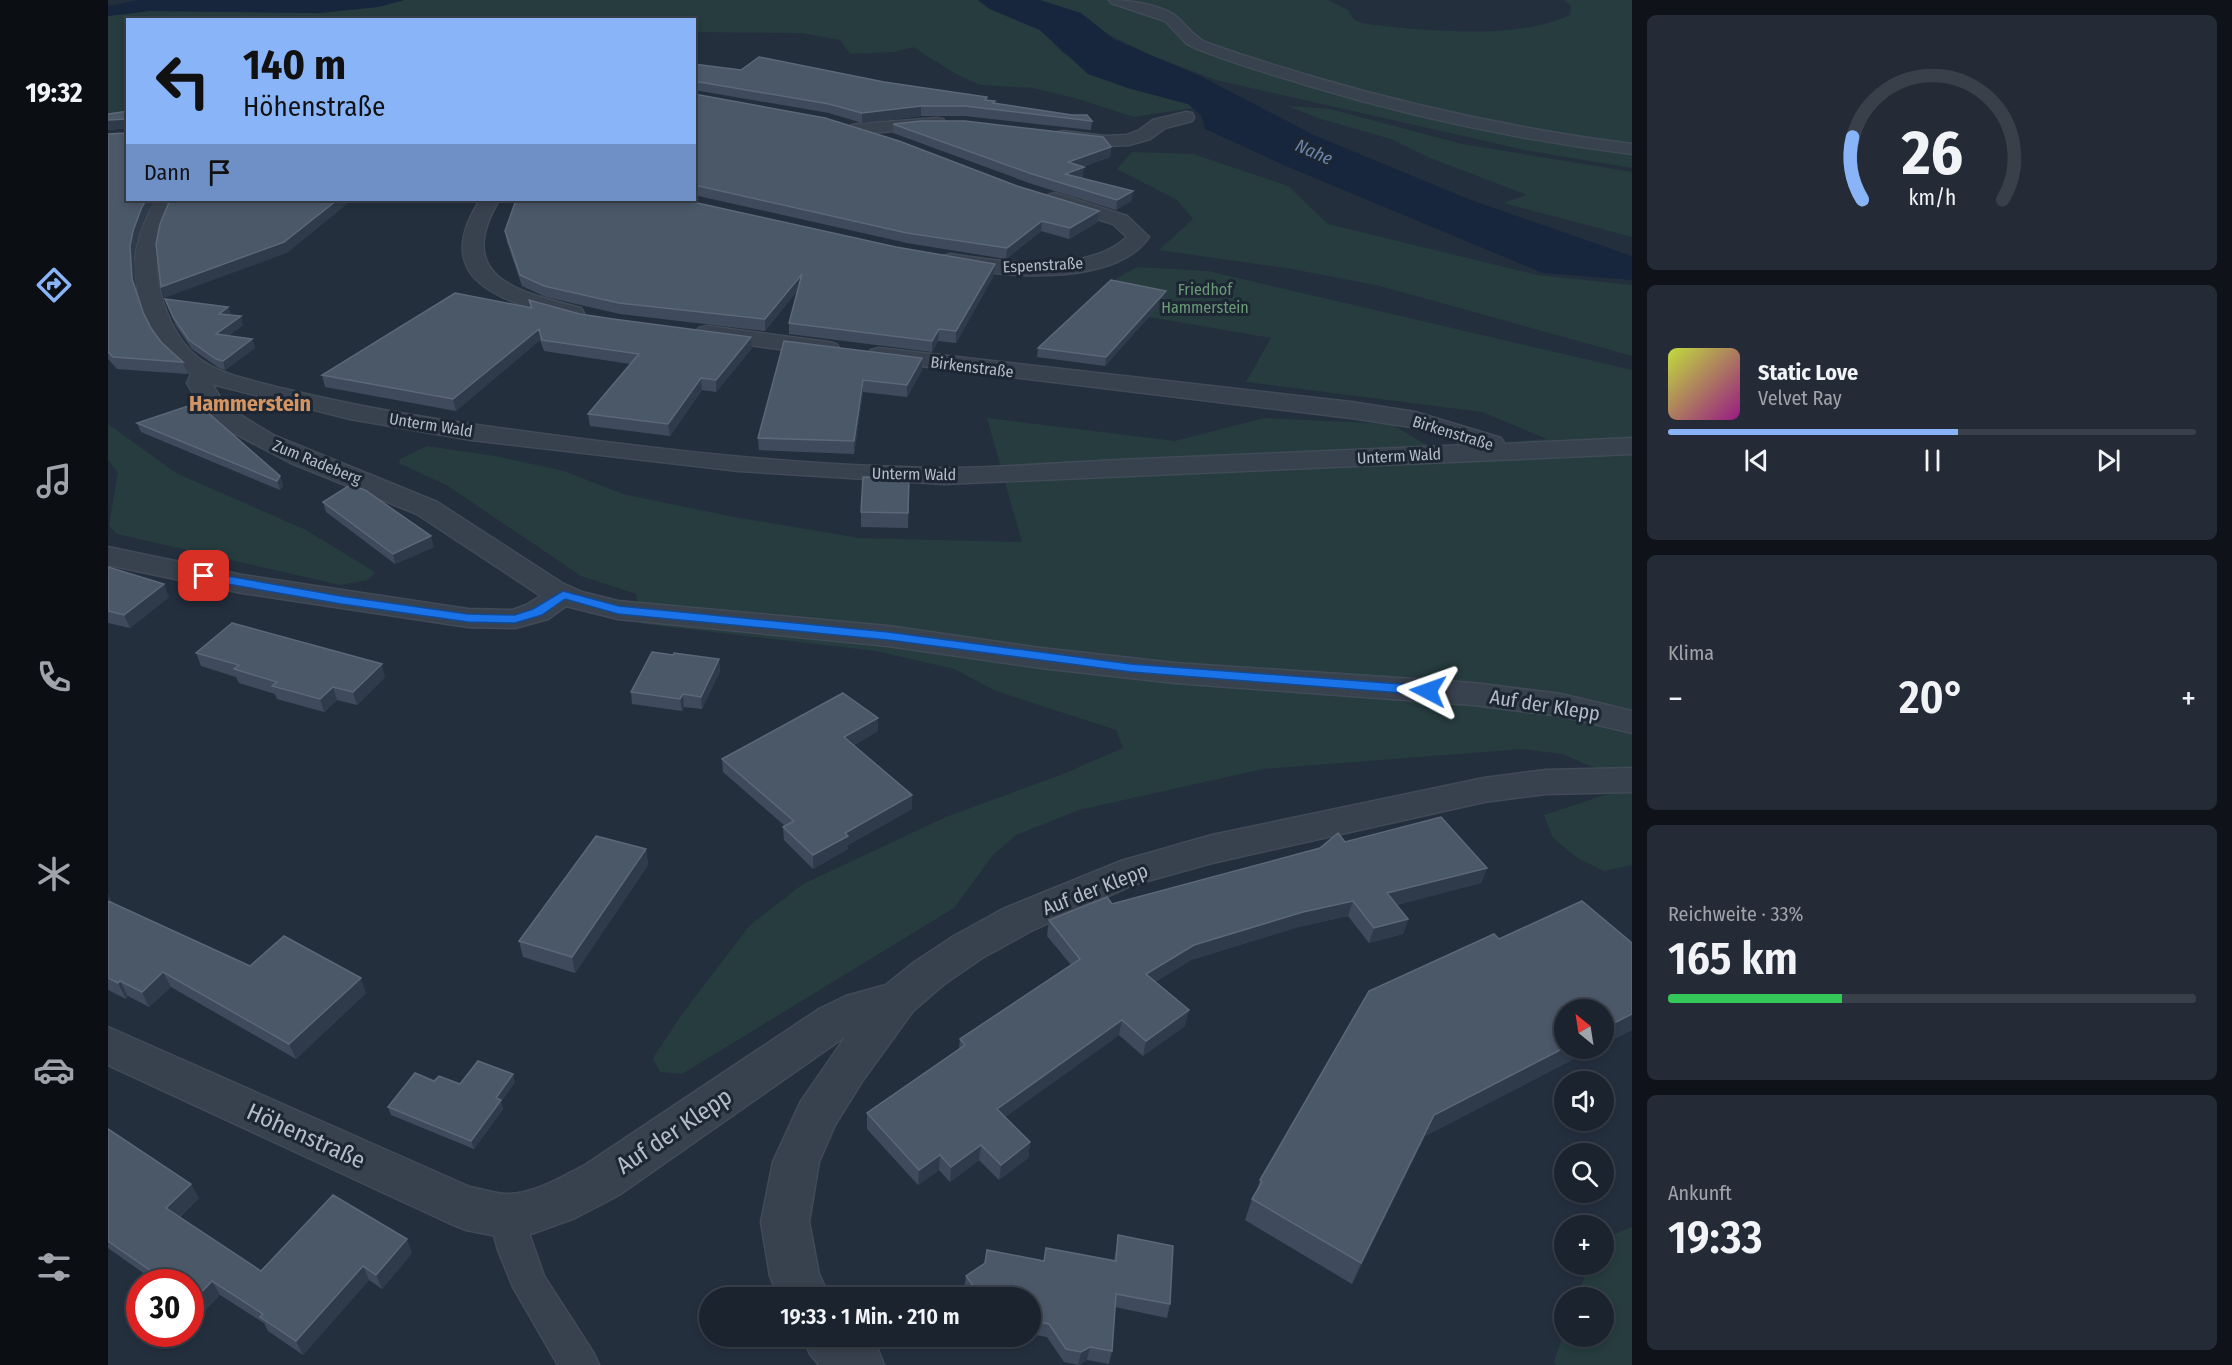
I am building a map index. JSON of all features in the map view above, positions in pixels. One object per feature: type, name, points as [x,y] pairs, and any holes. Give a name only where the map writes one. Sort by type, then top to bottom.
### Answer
[{"type":"street","points":[[1116,0],[1170,18],[1192,41],[1200,45],[1326,86],[1491,126],[1632,149]]},
{"type":"street","points":[[1050,134],[1119,141],[1144,135],[1159,124],[1186,117]]},
{"type":"street","points":[[906,145],[848,126],[955,123]]},
{"type":"street","name":"Espenstraße","points":[[927,256],[1005,268],[1072,266],[1102,261],[1119,254],[1133,246],[1139,237],[1120,220],[1040,195]]},
{"type":"street","points":[[165,201],[148,244],[146,277],[161,323],[170,341],[184,359],[204,372]]},
{"type":"street","points":[[488,201],[474,237],[472,256],[479,270],[494,283],[519,296],[545,306],[598,317]]},
{"type":"street","name":"Birkenstraße","points":[[682,330],[1351,410],[1415,420],[1511,451]]},
{"type":"street","name":"Unterm Wald","points":[[204,372],[310,403],[451,429],[666,458],[847,473],[945,476],[1632,446]]},
{"type":"street","name":"Zum Radeberg","points":[[204,372],[199,383],[201,390],[223,413],[250,433],[276,448],[425,507],[466,531],[563,595]]},
{"type":"street","points":[[108,556],[242,584],[468,618],[515,619],[537,612],[563,595]]},
{"type":"street","name":"Auf der Klepp","points":[[563,595],[618,610],[888,636],[1041,658],[1164,672],[1473,694],[1561,705],[1632,722]]},
{"type":"street","name":"Auf der Klepp","points":[[800,1287],[795,1276],[784,1222],[796,1162],[817,1115],[847,1067],[898,999],[928,974],[968,947],[1017,920],[1121,874],[1212,849],[1484,790],[1546,782],[1632,780]]},
{"type":"street","name":"Auf der Klepp","points":[[507,1216],[528,1214],[558,1203],[602,1180],[834,1021],[861,1008],[898,999]]},
{"type":"street","name":"Höhenstraße","points":[[108,1045],[466,1208],[507,1216]]},
{"type":"street","points":[[837,1347],[848,1360],[858,1365]]},
{"type":"lane","points":[[507,1216],[516,1250],[531,1287],[580,1365]]},
{"type":"green space","points":[[404,0],[978,0],[990,9],[1040,30],[1063,53],[1128,88],[1188,104],[1193,108],[1134,117],[1075,98],[1033,88],[980,85],[956,74],[913,47],[894,52],[850,54],[840,40],[801,33],[696,32],[696,18],[126,18],[126,110],[108,114],[108,16],[150,11],[319,13],[377,7]]},
{"type":"green space","points":[[1037,0],[1328,0],[1348,10],[1354,20],[1367,24],[1470,32],[1524,28],[1548,23],[1570,15],[1571,6],[1564,0],[1632,0],[1632,168],[1525,150],[1216,80],[1155,57]]},
{"type":"green space","points":[[1288,106],[1330,109],[1462,144],[1632,172],[1632,237],[1503,203],[1527,195],[1430,158],[1391,139],[1321,119]]},
{"type":"green space","points":[[1132,152],[1193,154],[1288,186],[1328,224],[1537,275],[1632,285],[1632,356],[1380,286],[1292,269],[1159,250],[1193,219],[1177,200],[1117,169]]},
{"type":"green space","name":"Friedhof Hammerstein","points":[[1137,267],[1208,271],[1632,370],[1632,784],[1562,754],[1523,749],[1263,769],[1079,810],[1016,835],[993,855],[954,908],[682,1074],[660,1072],[653,1058],[682,1014],[750,925],[803,884],[946,817],[1063,774],[1123,748],[1116,730],[996,691],[954,669],[876,651],[643,624],[636,594],[581,576],[448,486],[399,463],[400,459],[427,446],[495,456],[564,471],[623,494],[729,516],[859,538],[1022,542],[987,418],[1175,441],[1264,418],[1391,424],[1430,447],[1547,439],[1482,412],[1246,382],[1271,338],[1085,306],[1117,278]]},
{"type":"green space","points":[[108,424],[176,473],[306,530],[375,572],[368,580],[340,585],[117,534],[109,526],[118,472],[108,460]]},
{"type":"green space","points":[[1632,786],[1632,865],[1604,871],[1579,859],[1553,838],[1544,815]]},
{"type":"green space","points":[[1632,1227],[1632,1365],[1556,1365],[1554,1361],[1559,1347],[1614,1347],[1614,1287],[1581,1287],[1585,1275],[1614,1275],[1614,1234]]},
{"type":"water","points":[[138,0],[404,0],[378,7],[319,13],[150,11],[108,16],[108,6]]},
{"type":"water","name":"Nahe","points":[[978,0],[1040,0],[1081,13],[1115,40],[1200,76],[1314,135],[1468,199],[1632,256],[1632,280],[1543,273],[1286,166],[1205,129],[1201,115],[1188,104],[1128,88],[1088,74],[1040,30],[990,9]]},
{"type":"building","points":[[759,57],[884,82],[987,97],[985,100],[995,101],[993,103],[1072,115],[1087,115],[1092,121],[965,106],[921,106],[862,113],[829,104],[696,81],[696,64],[741,70]]},
{"type":"building","points":[[696,94],[825,118],[899,141],[1017,186],[1099,211],[1070,228],[1042,221],[1007,248],[907,233],[696,185]]},
{"type":"building","points":[[126,111],[126,119],[108,120],[108,114]]},
{"type":"building","points":[[921,121],[965,121],[1103,137],[1111,147],[1068,162],[1084,167],[1065,174],[1133,191],[1117,200],[1032,174],[893,124]]},
{"type":"building","points":[[126,132],[126,201],[145,201],[133,231],[130,246],[132,279],[151,328],[161,342],[183,362],[113,357],[108,352],[108,134]]},
{"type":"building","points":[[170,201],[336,201],[284,242],[161,287],[156,244],[160,224]]},
{"type":"building","points":[[516,201],[689,201],[896,247],[995,264],[956,331],[939,329],[932,341],[789,323],[802,274],[765,319],[619,303],[544,286],[520,275],[505,231]]},
{"type":"building","points":[[1111,280],[1166,291],[1106,357],[1038,348]]},
{"type":"building","points":[[455,293],[532,308],[529,300],[580,314],[751,337],[716,380],[701,378],[668,424],[588,414],[639,354],[542,340],[539,329],[453,399],[322,375]]},
{"type":"building","points":[[165,299],[228,307],[219,314],[241,316],[216,334],[252,339],[223,361],[216,359],[189,340],[173,317]]},
{"type":"building","points":[[784,341],[922,358],[907,385],[863,380],[854,441],[758,438]]},
{"type":"building","points":[[197,403],[280,476],[277,481],[137,423]]},
{"type":"building","points":[[863,477],[909,478],[908,513],[861,512]]},
{"type":"building","points":[[350,485],[365,490],[431,536],[393,554],[323,502]]},
{"type":"building","points":[[108,567],[164,584],[124,615],[108,611]]},
{"type":"building","points":[[232,623],[382,664],[353,692],[333,687],[320,699],[272,686],[277,682],[234,669],[239,665],[196,653]]},
{"type":"building","points":[[652,652],[719,659],[701,697],[683,694],[680,699],[631,692]]},
{"type":"building","points":[[843,693],[878,718],[844,737],[912,795],[845,833],[848,836],[813,855],[783,827],[794,821],[722,759]]},
{"type":"building","points":[[1441,817],[1487,868],[1387,893],[1408,919],[1374,928],[1353,901],[1303,912],[1194,945],[1146,974],[1189,1010],[1146,1041],[1122,1020],[997,1109],[1030,1142],[1001,1165],[981,1145],[951,1167],[940,1155],[919,1170],[867,1113],[965,1045],[960,1039],[1080,959],[1049,920],[1107,897],[1112,904],[1320,848],[1338,833],[1345,842]]},
{"type":"building","points":[[596,836],[646,849],[572,957],[519,941]]},
{"type":"building","points":[[108,901],[250,966],[284,936],[361,978],[289,1044],[163,972],[142,992],[108,978]]},
{"type":"building","points":[[1582,901],[1632,943],[1632,1014],[1614,1023],[1614,999],[1554,999],[1554,1053],[1434,1115],[1361,1263],[1252,1199],[1262,1182],[1260,1180],[1369,991],[1494,934],[1499,939]]},
{"type":"building","points":[[478,1061],[513,1074],[496,1098],[501,1100],[471,1141],[388,1107],[415,1073],[434,1081],[439,1076],[460,1084]]},
{"type":"building","points":[[108,1129],[191,1184],[166,1208],[261,1271],[333,1195],[407,1239],[376,1275],[363,1266],[296,1341],[260,1317],[263,1314],[212,1281],[204,1289],[204,1269],[148,1269],[108,1241]]},
{"type":"building","points":[[1118,1235],[1173,1246],[1170,1304],[1116,1294],[1112,1351],[1090,1347],[1081,1352],[1066,1349],[1049,1324],[1041,1322],[1041,1287],[974,1287],[966,1276],[985,1263],[987,1250],[1044,1261],[1046,1248],[1116,1261]]},
{"type":"district","name":"Hammerstein","points":[[250,403]]},
{"type":"route","points":[[204,576],[341,600],[468,618],[515,619],[537,612],[563,595],[618,610],[888,636],[1041,658],[1175,673],[1428,691]]}]
